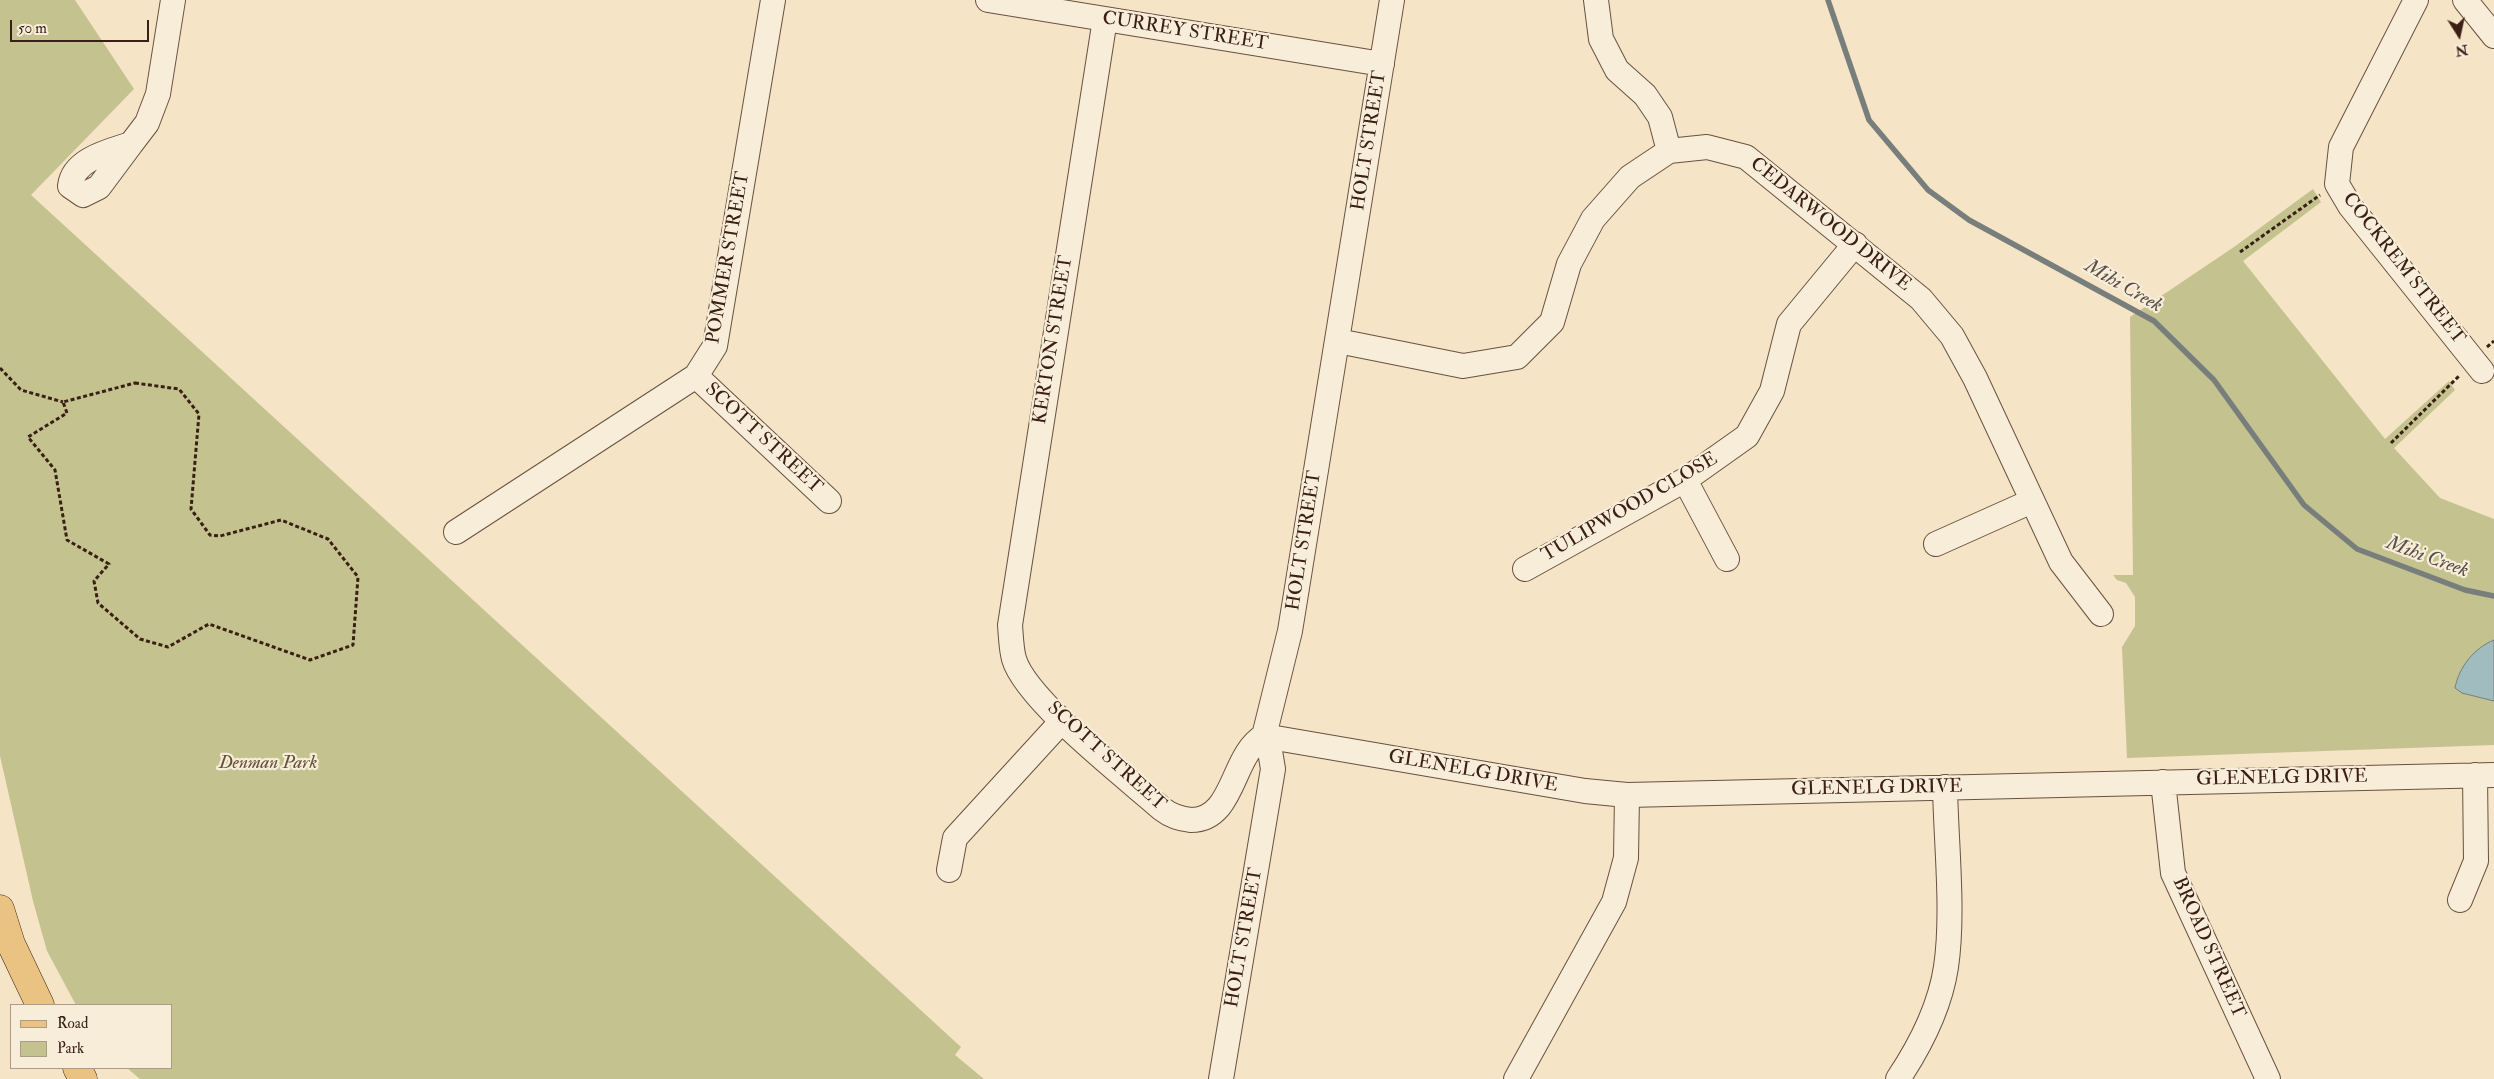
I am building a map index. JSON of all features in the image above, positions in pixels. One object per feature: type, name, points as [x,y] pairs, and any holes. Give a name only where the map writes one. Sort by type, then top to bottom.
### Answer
[{"type":"main road","points":[[0,909],[10,944],[40,1004]]},
{"type":"street","points":[[131,144],[147,123],[158,94],[173,0]]},
{"type":"street","name":"POMMER STREET","points":[[456,532],[696,376],[715,346],[773,0]]},
{"type":"street","name":"CURREY STREET","points":[[988,0],[1382,64]]},
{"type":"street","name":"HOLT STREET","points":[[1221,1079],[1273,769],[1270,752],[1264,736],[1290,631],[1392,0]]},
{"type":"street","points":[[1596,0],[1601,39],[1617,70],[1645,94],[1660,117],[1669,151]]},
{"type":"street","name":"COCKREM STREET","points":[[2416,0],[2341,148],[2337,184],[2350,206],[2478,366]]},
{"type":"street","points":[[2465,0],[2494,36]]},
{"type":"street","name":"KERTON STREET","points":[[1014,660],[1010,625],[1105,19]]},
{"type":"street","name":"CEDARWOOD DRIVE","points":[[1338,342],[1463,366],[1517,357],[1552,322],[1568,264],[1593,219],[1630,177],[1669,151],[1707,147],[1746,156],[1921,299],[1952,336],[1975,378],[2061,562],[2101,614]]},
{"type":"street","name":"TULIPWOOD CLOSE","points":[[1525,569],[1685,480],[1747,436],[1772,391],[1789,324],[1856,244]]},
{"type":"street","name":"SCOTT STREET","points":[[696,376],[829,501]]},
{"type":"street","points":[[1685,480],[1727,559]]},
{"type":"street","points":[[1936,544],[2032,501]]},
{"type":"street","name":"SCOTT STREET","points":[[1014,660],[1032,688],[1062,721],[1166,813],[1180,819],[1190,820],[1208,815],[1220,805],[1230,789],[1246,752],[1264,736]]},
{"type":"street","points":[[948,870],[955,838],[1062,721]]},
{"type":"street","name":"GLENELG DRIVE","points":[[1264,736],[1585,791],[1627,795],[2485,775]]},
{"type":"street","points":[[2460,900],[2476,861],[2485,775]]},
{"type":"street","name":"BROAD STREET","points":[[2163,782],[2174,873],[2268,1079]]},
{"type":"street","points":[[1898,1079],[1916,1052],[1935,1008],[1946,969],[1949,939],[1945,787]]},
{"type":"street","points":[[1516,1079],[1614,902],[1626,858],[1627,795]]},
{"type":"path","points":[[2240,252],[2337,184]]},
{"type":"path","points":[[2391,443],[2450,387],[2478,366],[2494,341]]},
{"type":"path","points":[[0,368],[20,390],[63,402],[135,382],[179,390],[199,414],[191,509],[196,518],[210,535],[220,536],[281,520],[328,539],[358,577],[353,645],[310,660],[209,624],[168,647],[140,640],[98,602],[94,581],[109,564],[67,540],[55,470],[28,437],[67,413],[63,402]]},
{"type":"green space","name":"Denman Park","points":[[0,0],[75,0],[134,89],[31,195],[961,1047],[955,1055],[984,1079],[140,1079],[128,1069],[172,1069],[172,1004],[75,1004],[47,951],[33,901],[0,756]]},
{"type":"green space","points":[[2313,189],[2321,202],[2243,261],[2385,439],[2449,381],[2455,390],[2394,448],[2440,498],[2494,519],[2494,745],[2127,758],[2122,647],[2135,626],[2135,597],[2126,583],[2117,580],[2113,575],[2133,575],[2130,317],[2234,247]]},
{"type":"water","points":[[2494,640],[2494,701],[2462,693],[2455,688],[2460,673],[2468,659],[2480,648]]},
{"type":"waterway","name":"Mihi Creek","points":[[1828,0],[1869,120],[1928,190],[1969,220],[2154,321],[2214,380],[2304,505],[2357,549],[2465,590],[2494,596]]}]
